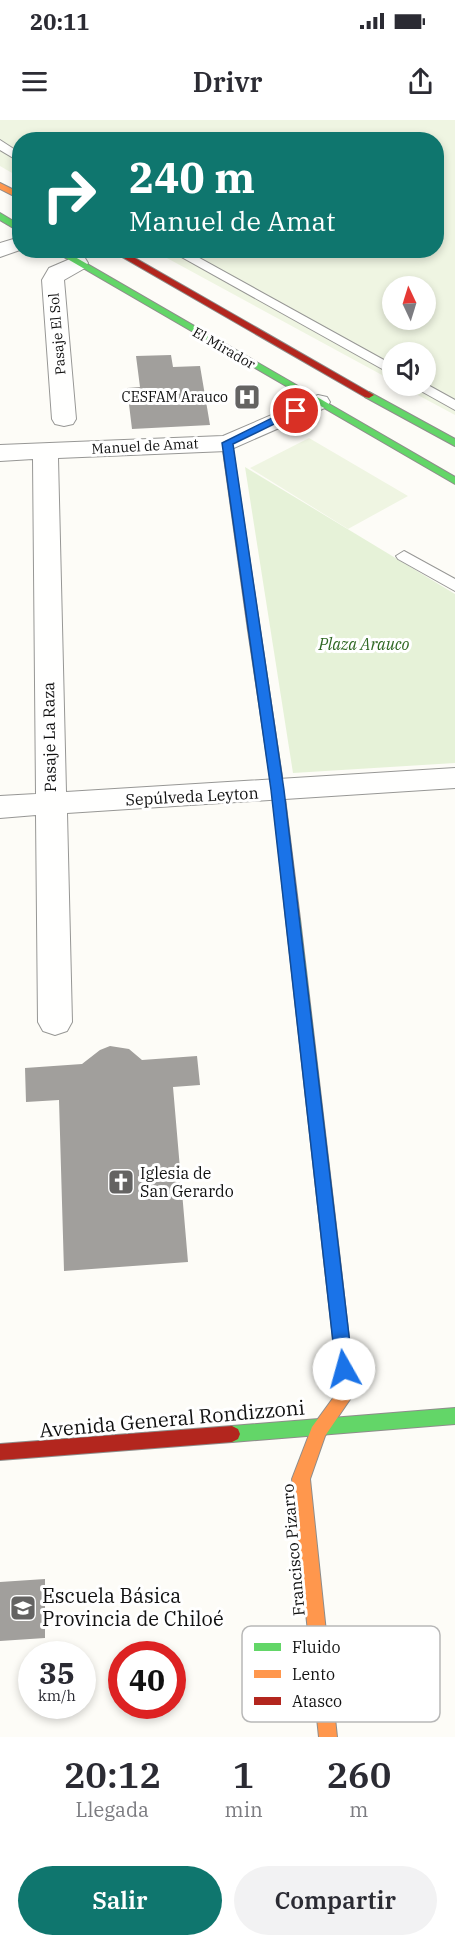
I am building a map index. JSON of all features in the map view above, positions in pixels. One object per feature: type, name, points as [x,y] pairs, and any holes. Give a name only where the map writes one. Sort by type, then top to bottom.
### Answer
[{"type":"main road","name":"El Mirador","points":[[69,258],[455,481]]},
{"type":"main road","name":"El Mirador","points":[[128,258],[455,443]]},
{"type":"main road","points":[[390,443],[426,426]]},
{"type":"main road","name":"Francisco Pizarro","points":[[227,443],[278,790],[347,1392],[340,1408],[322,1427],[306,1460],[301,1479],[316,1626]]},
{"type":"main road","name":"Avenida General Rondizzoni","points":[[0,1452],[455,1416]]},
{"type":"main road","name":"Francisco Pizarro","points":[[326,1722],[328,1737]]},
{"type":"street","name":"Pasaje El Sol","points":[[64,419],[53,280],[57,273],[77,263]]},
{"type":"street","name":"Manuel de Amat","points":[[0,453],[227,443],[318,402]]},
{"type":"street","name":"Pasaje La Raza","points":[[45,451],[55,1023]]},
{"type":"street","name":"Sepúlveda Leyton","points":[[0,807],[455,778]]},
{"type":"lane","points":[[189,258],[382,365]]},
{"type":"lane","points":[[436,395],[455,406]]},
{"type":"lane","points":[[404,556],[455,586]]},
{"type":"green space","points":[[0,120],[455,120],[455,415],[420,396],[436,396],[436,342],[382,342],[382,375],[167,258],[444,258],[444,132],[12,132],[12,173],[0,166]]},
{"type":"green space","points":[[309,438],[408,496],[348,529],[250,468]]},
{"type":"green space","name":"Plaza Arauco","points":[[245,467],[455,594],[455,763],[293,773]]},
{"type":"building","points":[[171,355],[173,367],[200,366],[210,425],[132,429],[127,388],[140,387],[136,356]]},
{"type":"building","name":"Iglesia de San Gerardo","points":[[110,1046],[129,1049],[142,1060],[197,1056],[200,1085],[173,1087],[188,1262],[64,1271],[59,1100],[26,1102],[25,1068],[82,1064],[100,1050]]},
{"type":"building","points":[[45,1579],[45,1638],[0,1641],[0,1582]]},
{"type":"traffic: fast","points":[[0,216],[12,224]]},
{"type":"traffic: fast","points":[[70,258],[455,481]]},
{"type":"traffic: fast","points":[[369,395],[455,443]]},
{"type":"traffic: fast","points":[[293,919],[332,1260]]},
{"type":"traffic: fast","points":[[232,1434],[455,1416]]},
{"type":"traffic: slow","points":[[0,186],[12,193]]},
{"type":"traffic: slow","points":[[254,630],[278,790],[293,919]]},
{"type":"traffic: slow","points":[[316,1626],[301,1479],[318,1432],[347,1392],[332,1260]]},
{"type":"traffic: slow","points":[[326,1722],[328,1737]]},
{"type":"traffic: jam","points":[[128,258],[369,395]]},
{"type":"traffic: jam","points":[[227,443],[254,630]]},
{"type":"traffic: jam","points":[[0,1452],[232,1434]]},
{"type":"place","name":"CESFAM Arauco","points":[[247,397]]},
{"type":"place","name":"Iglesia de San Gerardo","points":[[121,1182]]},
{"type":"place","name":"Escuela Básica Provincia de Chiloé","points":[[23,1608]]},
{"type":"route","points":[[296,411],[227,443],[278,790],[344,1369]]}]
